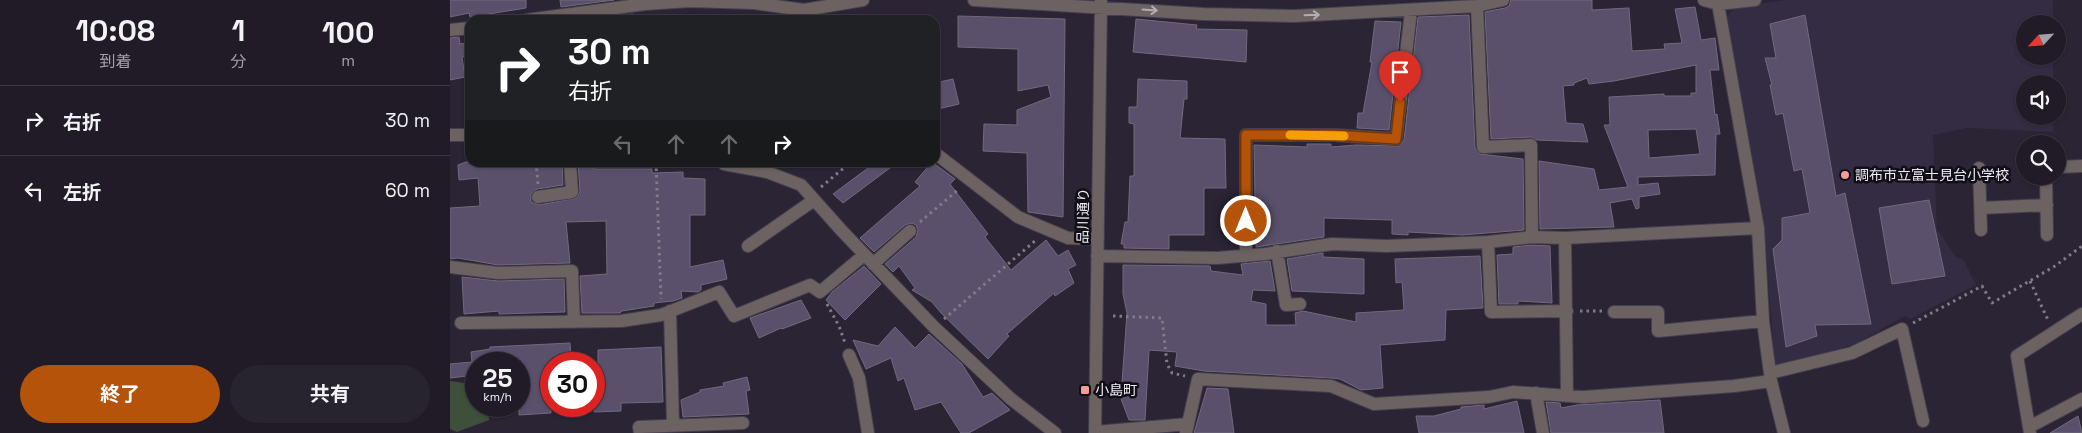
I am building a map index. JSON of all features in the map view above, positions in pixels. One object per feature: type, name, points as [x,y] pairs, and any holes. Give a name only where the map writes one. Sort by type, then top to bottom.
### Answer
[{"type":"street","points":[[564,15],[645,4],[690,1],[755,1],[804,10],[863,0]]},
{"type":"street","points":[[974,0],[1101,4],[1203,14],[1285,16],[1374,6],[1410,11],[1477,6],[1503,0]]},
{"type":"street","points":[[1704,0],[1718,4],[1755,0]]},
{"type":"street","name":"品川通り","points":[[1095,432],[1101,4]]},
{"type":"street","points":[[1718,4],[1758,228],[1763,321],[1771,377],[1784,433]]},
{"type":"street","points":[[1477,6],[1483,147],[1531,145],[1532,237]]},
{"type":"street","points":[[1246,256],[1246,135],[1334,135],[1396,139],[1410,11]]},
{"type":"street","points":[[450,30],[465,28]]},
{"type":"street","points":[[450,135],[465,136]]},
{"type":"street","points":[[940,157],[1018,217],[1068,238],[1098,239]]},
{"type":"street","points":[[2066,167],[2082,166]]},
{"type":"street","points":[[538,197],[572,192],[570,167]]},
{"type":"street","points":[[740,167],[767,172],[802,185],[868,259],[934,327],[1011,399],[1055,433]]},
{"type":"street","points":[[1979,168],[1981,230]]},
{"type":"street","points":[[2046,185],[2047,235]]},
{"type":"street","points":[[748,246],[812,198]]},
{"type":"street","points":[[1981,208],[2047,204]]},
{"type":"street","points":[[1098,256],[1217,258],[1246,256],[1332,244],[1387,246],[1488,242],[1532,237],[1565,238],[1758,228]]},
{"type":"street","points":[[461,323],[620,321],[666,313],[719,292],[734,316],[810,285],[820,292],[910,230]]},
{"type":"street","points":[[1565,238],[1567,395]]},
{"type":"street","points":[[1488,242],[1491,312],[1567,311]]},
{"type":"street","points":[[1277,251],[1286,306],[1300,304]]},
{"type":"street","points":[[450,267],[498,273],[572,270],[574,322]]},
{"type":"street","points":[[1614,312],[1658,312],[1658,331],[1763,321]]},
{"type":"street","points":[[666,313],[673,424]]},
{"type":"street","points":[[2082,314],[2017,356],[2029,430],[2082,399]]},
{"type":"street","points":[[1095,432],[1187,428],[1198,379],[1318,384],[1331,386],[1374,404],[1489,396],[1513,392],[1593,397],[1734,386],[1852,353],[1902,329],[1923,421]]},
{"type":"street","points":[[849,355],[859,378],[868,433]]},
{"type":"street","points":[[1536,393],[1543,433]]},
{"type":"street","points":[[640,433],[639,427],[673,424],[720,428],[744,423]]},
{"type":"path","points":[[536,167],[538,197]]},
{"type":"path","points":[[656,167],[666,313]]},
{"type":"path","points":[[812,198],[846,167]]},
{"type":"path","points":[[910,230],[971,179]]},
{"type":"path","points":[[934,327],[1048,230]]},
{"type":"path","points":[[1902,329],[1982,286],[1992,303],[2055,266],[2082,246]]},
{"type":"path","points":[[2030,281],[2054,332]]},
{"type":"path","points":[[820,292],[839,326],[849,355]]},
{"type":"path","points":[[1567,311],[1614,312]]},
{"type":"path","points":[[1113,316],[1162,318],[1167,364],[1172,373],[1198,379]]},
{"type":"shaded area","name":"調布市立富士見台小学校","points":[[1786,0],[2053,0],[2053,15],[2016,15],[2016,65],[2053,65],[2053,75],[2016,75],[2016,125],[2053,125],[2053,132],[1967,128],[1933,135],[1937,229],[1956,257],[1963,259],[1976,285],[1910,319],[1905,316],[1855,344],[1780,366],[1775,364],[1763,216],[1727,16],[1736,7]]},
{"type":"green space","points":[[450,381],[465,383],[465,417],[489,417],[489,420],[457,432],[450,429]]},
{"type":"building","points":[[450,0],[526,0],[526,8],[482,15],[470,15],[469,13],[450,17]]},
{"type":"building","points":[[560,0],[614,0],[561,7]]},
{"type":"building","points":[[1511,0],[1592,0],[1592,10],[1629,8],[1632,51],[1665,49],[1664,44],[1682,43],[1675,9],[1695,7],[1701,40],[1715,38],[1719,70],[1710,70],[1715,115],[1717,114],[1720,134],[1716,134],[1715,175],[1638,177],[1638,185],[1658,183],[1660,194],[1639,197],[1639,208],[1636,209],[1632,199],[1610,203],[1614,227],[1540,229],[1539,161],[1594,169],[1599,190],[1628,187],[1604,125],[1610,125],[1609,97],[1664,94],[1664,96],[1691,96],[1691,93],[1696,93],[1696,65],[1589,84],[1587,78],[1574,83],[1574,85],[1563,86],[1566,123],[1583,124],[1588,142],[1537,140],[1531,137],[1491,139],[1485,12],[1509,6]],"holes":[[[1696,129],[1700,154],[1649,158],[1648,130]]]},
{"type":"building","points":[[1469,15],[1475,148],[1480,154],[1523,159],[1524,230],[1462,235],[1408,232],[1408,235],[1392,234],[1392,220],[1324,218],[1324,237],[1256,247],[1255,226],[1260,225],[1260,198],[1255,198],[1254,145],[1307,147],[1307,144],[1331,144],[1331,147],[1356,145],[1400,146],[1404,140],[1418,17]]},
{"type":"building","points":[[1805,15],[1836,196],[1845,193],[1871,324],[1815,325],[1817,336],[1786,347],[1773,249],[1782,240],[1782,218],[1810,213],[1802,169],[1794,171],[1783,113],[1776,115],[1770,85],[1772,85],[1765,58],[1776,58],[1770,24]]},
{"type":"building","points":[[958,16],[1065,19],[1063,217],[1028,212],[1027,153],[983,151],[984,124],[1017,125],[1017,110],[1051,97],[1048,85],[1018,91],[1018,49],[958,47]]},
{"type":"building","points":[[1136,19],[1197,25],[1196,29],[1247,30],[1246,62],[1133,52]]},
{"type":"building","points":[[1375,21],[1401,22],[1389,130],[1357,128],[1358,113],[1363,113],[1372,62],[1370,62]]},
{"type":"building","points":[[459,37],[460,44],[465,43],[465,57],[462,57],[465,77],[450,80],[450,38]]},
{"type":"building","points":[[953,79],[959,104],[940,109],[940,82]]},
{"type":"building","points":[[1138,79],[1187,81],[1187,99],[1184,99],[1180,138],[1225,139],[1226,188],[1204,188],[1204,235],[1169,235],[1169,249],[1124,248],[1124,244],[1121,244],[1125,222],[1128,222],[1130,176],[1134,176],[1134,124],[1129,123],[1129,107],[1137,107]]},
{"type":"building","points":[[465,162],[465,167],[562,167],[563,185],[537,189],[531,194],[531,202],[539,205],[577,198],[580,191],[578,167],[594,167],[594,169],[652,169],[652,173],[683,172],[683,178],[705,179],[705,215],[690,215],[690,267],[723,260],[727,279],[701,285],[701,290],[698,292],[681,291],[682,298],[654,303],[654,306],[622,311],[620,313],[582,313],[580,276],[607,274],[606,221],[566,222],[570,263],[498,265],[458,258],[450,259],[450,208],[480,206],[478,178],[459,180],[458,165]]},
{"type":"building","points":[[869,167],[891,167],[843,203],[833,194]]},
{"type":"building","points":[[928,167],[939,167],[955,179],[950,184],[988,234],[985,237],[1011,270],[1046,240],[1058,256],[1068,250],[1076,265],[1068,269],[1074,283],[1055,296],[1054,293],[1007,334],[1009,336],[988,359],[932,302],[912,290],[915,288],[899,266],[893,272],[885,264],[916,237],[918,230],[916,225],[912,223],[905,225],[874,252],[860,238],[920,186],[915,182]]},
{"type":"building","points":[[1929,200],[1945,276],[1892,284],[1879,208]]},
{"type":"building","points":[[1550,246],[1552,303],[1518,301],[1518,304],[1499,304],[1497,255],[1513,254],[1513,247]]},
{"type":"building","points":[[1323,253],[1323,257],[1364,259],[1364,294],[1292,291],[1287,259]]},
{"type":"building","points":[[1480,256],[1483,308],[1446,310],[1445,340],[1380,345],[1383,388],[1361,390],[1340,379],[1331,378],[1204,371],[1175,366],[1177,352],[1149,350],[1145,420],[1129,420],[1121,399],[1127,383],[1122,383],[1127,313],[1123,294],[1123,265],[1210,266],[1211,271],[1243,275],[1241,264],[1270,261],[1275,291],[1253,290],[1251,301],[1266,304],[1266,325],[1296,325],[1295,313],[1303,311],[1356,322],[1356,313],[1404,310],[1402,282],[1396,283],[1395,259]]},
{"type":"building","points":[[864,266],[881,284],[845,320],[826,300],[832,292]]},
{"type":"building","points":[[462,277],[498,281],[564,279],[565,312],[499,314],[499,311],[464,314]]},
{"type":"building","points":[[801,300],[811,318],[759,338],[750,318]]},
{"type":"building","points":[[895,327],[915,348],[929,334],[962,364],[983,397],[992,393],[1010,410],[969,433],[961,433],[941,402],[915,410],[904,378],[898,381],[891,358],[866,369],[853,340],[878,346]]},
{"type":"building","points":[[570,343],[571,352],[540,352],[540,414],[530,414],[530,352],[471,352],[490,349],[490,347]]},
{"type":"building","points":[[661,347],[663,402],[621,403],[621,411],[605,412],[605,352],[598,352],[598,350]]},
{"type":"building","points":[[465,363],[465,376],[450,378],[450,364]]},
{"type":"building","points":[[747,377],[750,390],[746,391],[749,414],[683,417],[681,400],[700,392],[700,390],[724,386],[723,383]]},
{"type":"building","points":[[1207,388],[1228,389],[1234,433],[1194,433]]},
{"type":"building","points":[[1660,400],[1664,433],[1551,433],[1546,402],[1560,403],[1561,408],[1577,405]]},
{"type":"building","points":[[1517,401],[1524,433],[1419,433],[1416,416],[1434,416],[1461,409],[1461,407],[1484,405],[1484,409]]},
{"type":"building","points":[[2078,416],[2082,433],[2050,433]]},
{"type":"slow traffic","points":[[1290,135],[1344,136]]},
{"type":"place","name":"調布市立富士見台小学校","points":[[1845,175]]},
{"type":"place","name":"小島町","points":[[1085,390]]},
{"type":"route","points":[[1246,221],[1246,135],[1334,135],[1396,139],[1400,102]]}]
